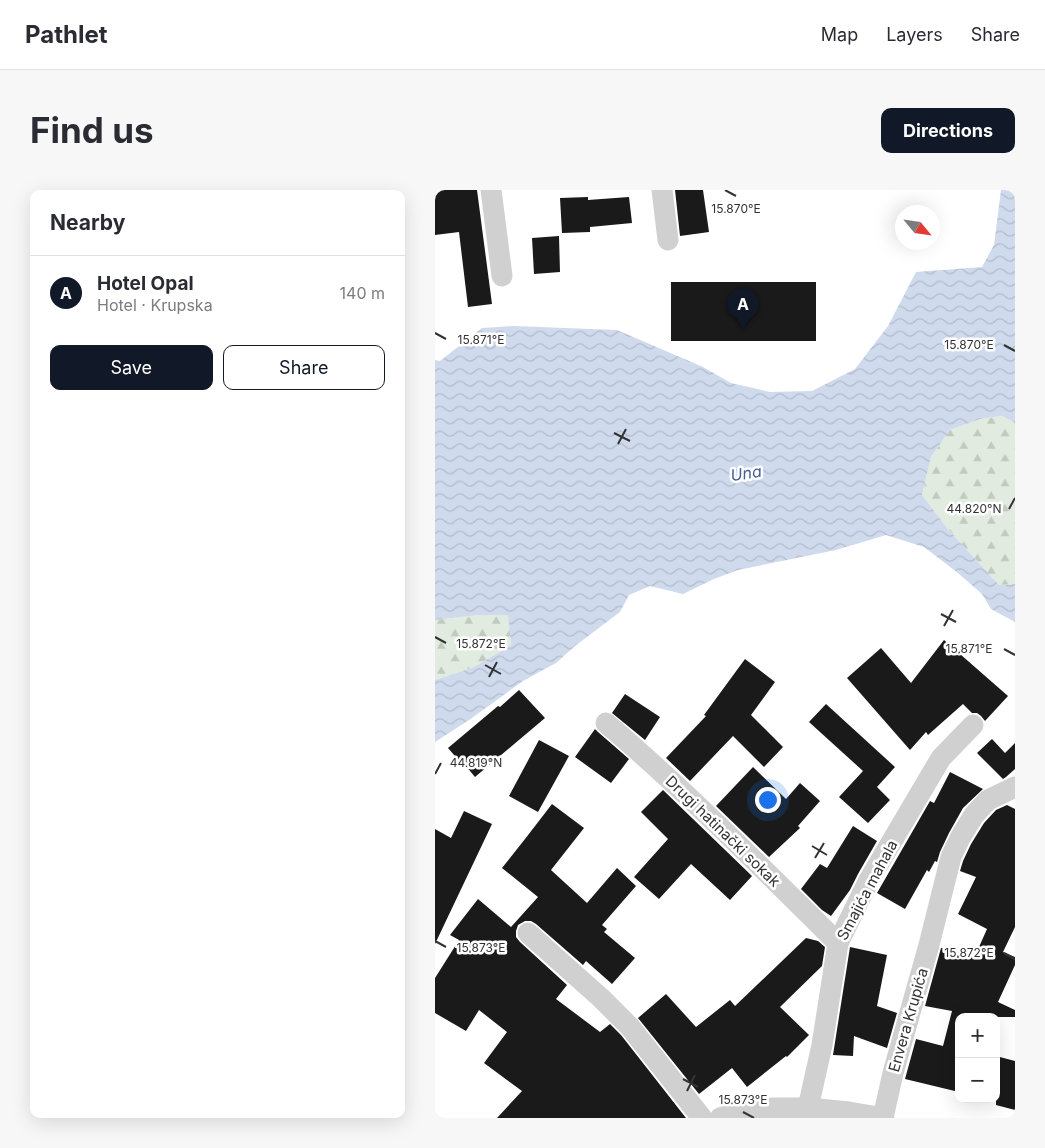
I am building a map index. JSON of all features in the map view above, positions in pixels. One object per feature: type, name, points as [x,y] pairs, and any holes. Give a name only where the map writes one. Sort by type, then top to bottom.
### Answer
[{"type":"street","points":[[491,190],[501,276]]},
{"type":"street","points":[[662,190],[667,240]]},
{"type":"street","name":"Drugi hatinački sokak","points":[[606,723],[648,758],[838,943]]},
{"type":"street","name":"Smajića mahala","points":[[808,1108],[822,1045],[838,943],[869,880],[936,765],[973,724]]},
{"type":"street","name":"Envera Krupića","points":[[883,1118],[893,1072],[929,945],[951,857],[974,815],[988,800],[1015,787]]},
{"type":"street","points":[[528,933],[601,998],[630,1027],[702,1118]]},
{"type":"street","points":[[720,1118],[740,1111],[773,1108],[808,1108],[883,1118]]},
{"type":"green space","points":[[1002,416],[1015,423],[1015,584],[999,585],[948,529],[922,495],[931,457],[950,430],[980,419]]},
{"type":"green space","points":[[479,615],[509,615],[511,645],[474,667],[435,680],[435,620]]},
{"type":"water","name":"Una","points":[[1001,190],[1015,190],[1015,423],[1002,416],[980,419],[950,430],[931,457],[922,495],[948,529],[999,585],[1015,584],[1015,622],[991,609],[982,594],[924,547],[886,535],[836,550],[738,570],[683,594],[650,586],[629,595],[620,612],[556,663],[523,681],[435,742],[435,680],[474,667],[511,645],[508,615],[479,615],[435,620],[435,360],[440,361],[482,328],[513,326],[617,330],[703,367],[731,383],[770,392],[812,391],[855,369],[888,326],[916,272],[982,267],[994,245]]},
{"type":"building","points":[[435,190],[477,190],[492,304],[468,307],[459,232],[435,235]]},
{"type":"building","points":[[675,190],[703,190],[709,232],[680,236]]},
{"type":"building","points":[[588,197],[588,200],[629,197],[632,223],[590,227],[590,232],[562,233],[560,198]]},
{"type":"building","points":[[559,236],[560,272],[534,274],[532,238]]},
{"type":"building","points":[[671,282],[816,282],[816,341],[671,341]]},
{"type":"building","points":[[944,640],[1008,696],[985,721],[977,713],[972,713],[963,704],[928,735],[926,732],[910,750],[847,678],[881,648],[911,683]]},
{"type":"building","points":[[745,659],[775,682],[751,715],[783,747],[764,767],[733,736],[690,781],[666,758],[706,716],[704,715]]},
{"type":"building","points":[[519,690],[545,718],[475,777],[448,748]]},
{"type":"building","points":[[625,694],[660,717],[645,740],[612,713]]},
{"type":"building","points":[[826,704],[895,767],[877,787],[890,800],[868,823],[839,797],[863,771],[809,722]]},
{"type":"building","points":[[595,729],[629,759],[611,783],[575,757]]},
{"type":"building","points":[[992,739],[1005,753],[1015,743],[1015,769],[1003,779],[977,753]]},
{"type":"building","points":[[539,740],[569,756],[538,812],[509,796]]},
{"type":"building","points":[[753,767],[786,799],[800,783],[820,801],[798,826],[800,828],[769,857],[716,806]]},
{"type":"building","points":[[950,772],[983,789],[963,808],[949,833],[937,862],[935,861],[929,872],[927,870],[905,909],[877,893],[930,801],[934,803]]},
{"type":"building","points":[[663,790],[752,876],[730,900],[691,864],[659,899],[634,877],[668,839],[641,812]]},
{"type":"building","points":[[552,804],[584,828],[551,870],[587,903],[617,868],[636,886],[602,925],[607,929],[604,932],[635,958],[612,984],[586,961],[583,965],[531,921],[525,921],[518,925],[516,937],[567,985],[556,999],[600,1032],[610,1024],[621,1035],[686,1118],[497,1118],[522,1091],[484,1063],[507,1032],[479,1010],[466,1031],[435,1013],[435,978],[459,940],[450,935],[478,899],[511,927],[538,897],[502,868]]},
{"type":"building","points":[[1007,805],[1015,809],[1015,927],[1003,952],[1015,957],[1015,965],[998,1002],[1015,1010],[1015,1017],[1000,1017],[1000,1013],[955,1013],[955,1091],[905,1079],[916,1039],[943,1046],[952,1011],[925,1006],[941,948],[975,956],[987,929],[958,914],[976,877],[960,871],[971,844],[984,823],[996,810]]},
{"type":"building","points":[[464,811],[492,824],[435,944],[435,829],[451,838]]},
{"type":"building","points":[[853,826],[877,841],[850,890],[831,916],[822,910],[801,889],[820,864],[827,868]]},
{"type":"building","points":[[806,938],[818,941],[825,947],[822,966],[780,1007],[809,1035],[787,1057],[747,1087],[732,1068],[699,1094],[638,1018],[666,994],[696,1027],[730,1000],[735,1006]]},
{"type":"building","points":[[850,947],[887,955],[877,1006],[897,1013],[887,1048],[854,1036],[853,1056],[833,1055]]},
{"type":"building","points":[[1000,1057],[1015,1061],[1015,1110],[996,1105],[996,1103],[1000,1103]]},
{"type":"place","name":"Hotel Opal","points":[[743,329]]}]
